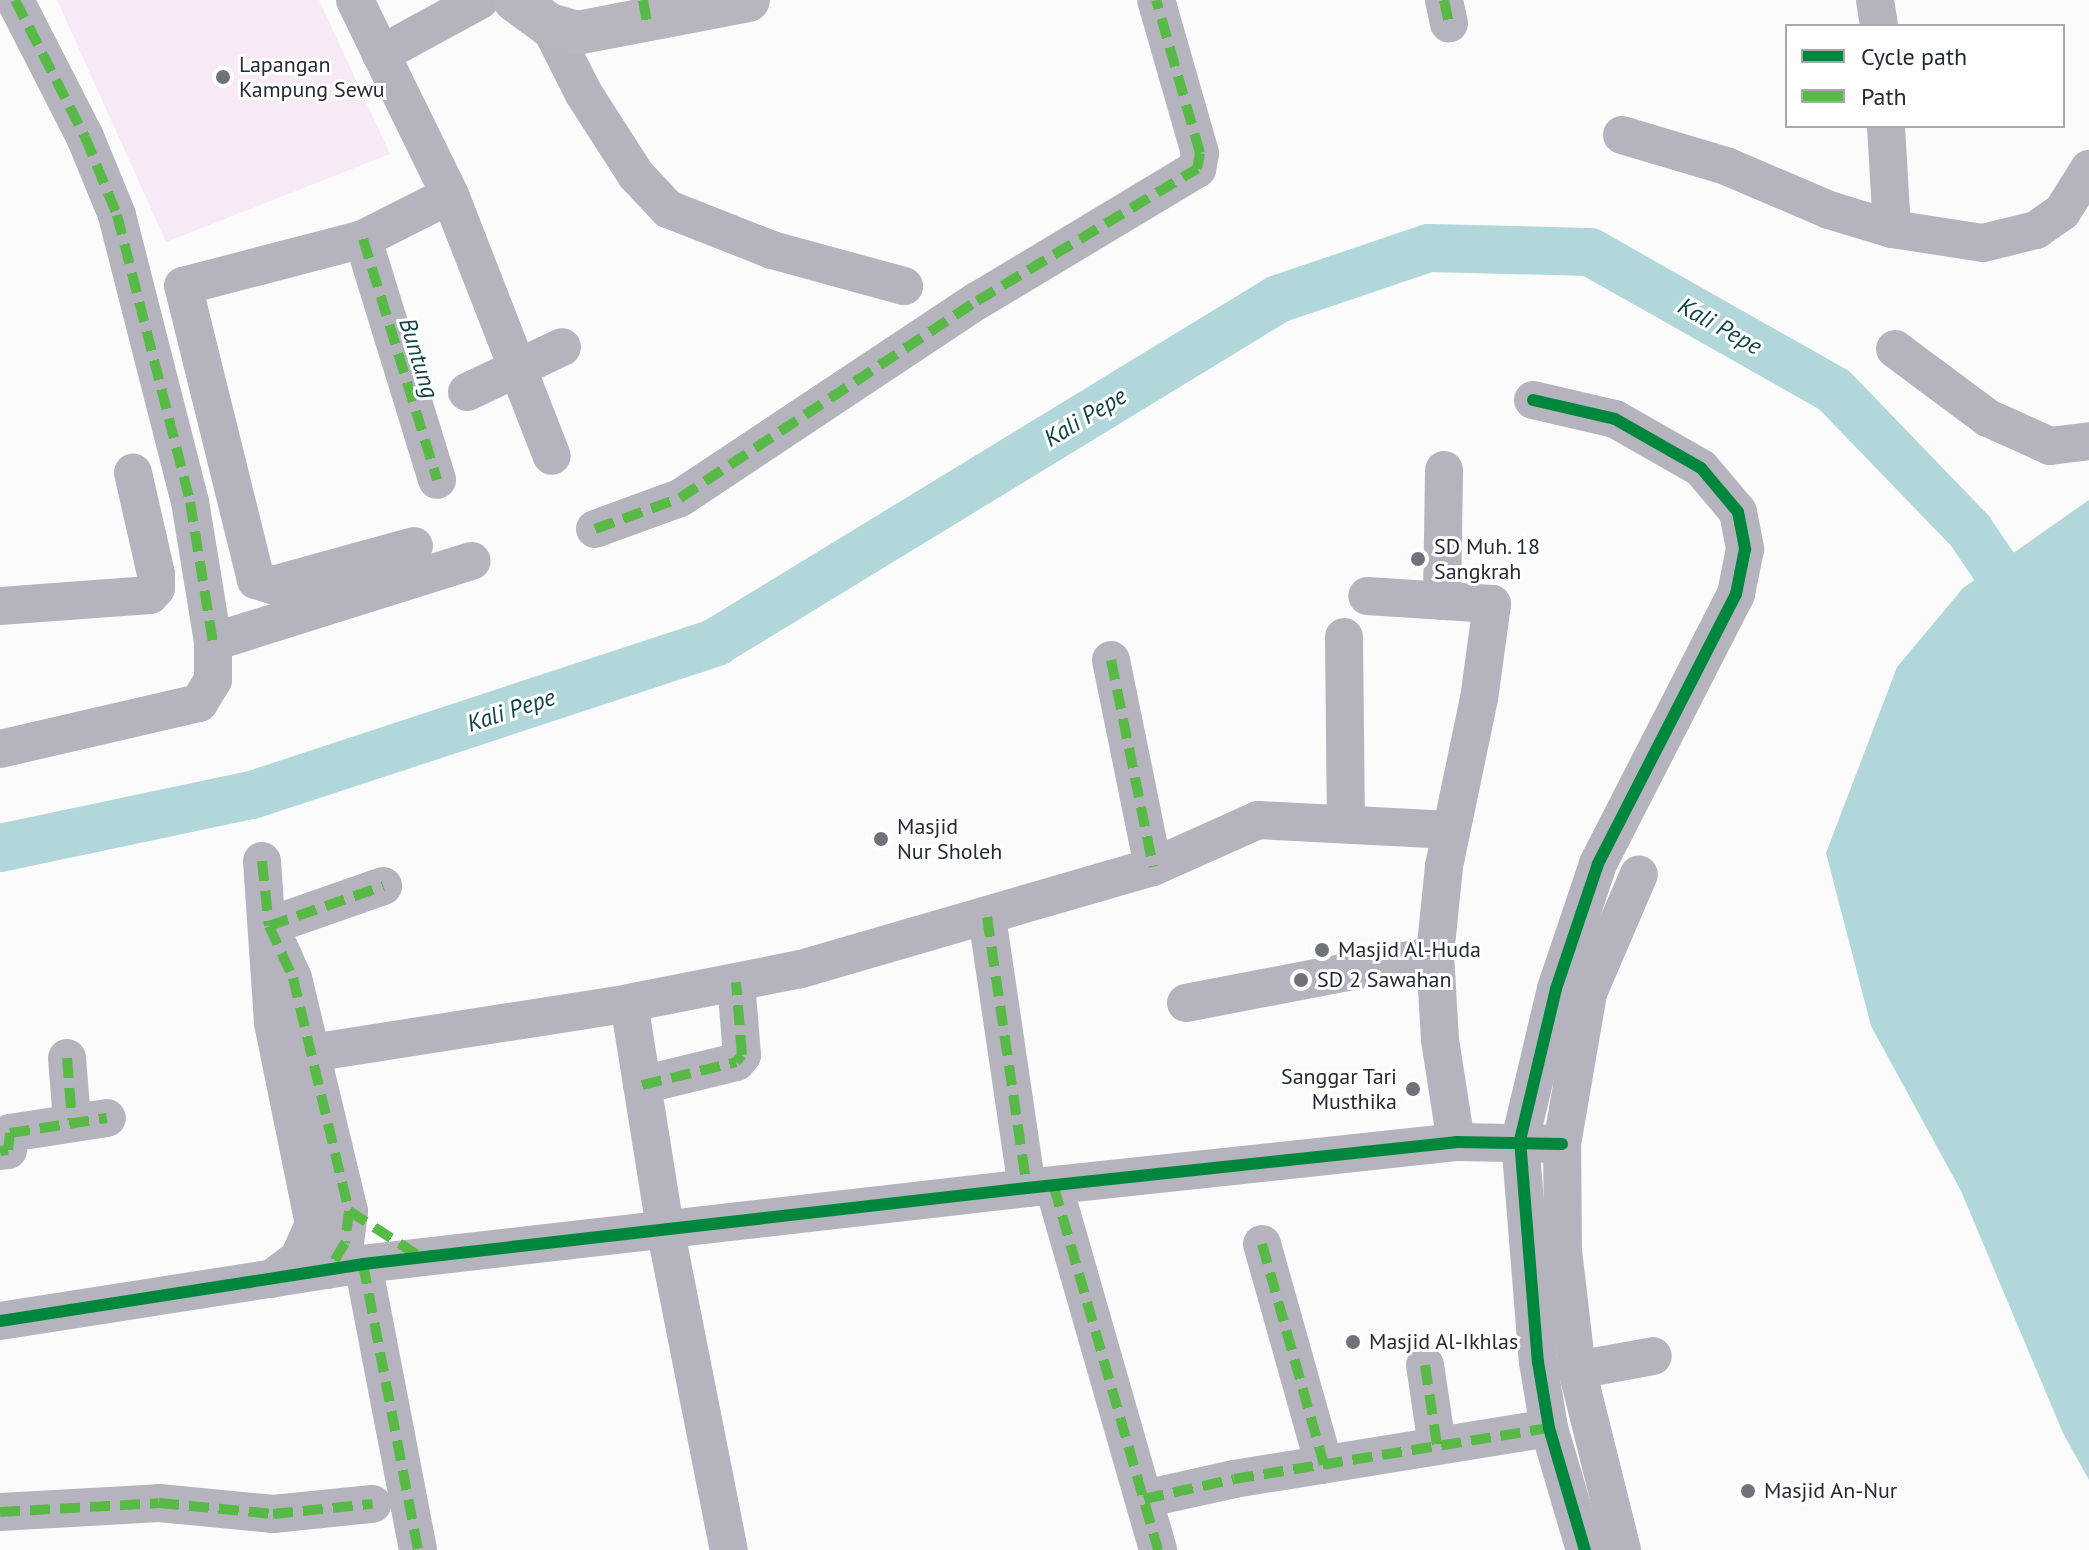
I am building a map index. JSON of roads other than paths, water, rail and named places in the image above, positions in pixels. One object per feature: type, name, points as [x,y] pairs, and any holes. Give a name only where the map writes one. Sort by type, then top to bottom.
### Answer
[{"type":"main road","points":[[532,13],[577,33],[645,11],[748,0]]},
{"type":"street","points":[[0,749],[72,736],[199,703],[213,680],[213,642],[190,502],[117,215],[85,137],[15,0]]},
{"type":"street","points":[[355,0],[450,195],[539,415],[535,425],[552,456]]},
{"type":"street","points":[[381,54],[480,0]]},
{"type":"street","points":[[595,529],[680,498],[977,301],[1197,169],[1200,153],[1156,0]]},
{"type":"street","points":[[1875,0],[1879,24]]},
{"type":"street","points":[[532,13],[621,152],[668,209],[772,250],[904,286]]},
{"type":"street","points":[[1886,128],[1892,229]]},
{"type":"street","points":[[1622,135],[1726,166],[1829,210],[1892,229],[1983,243],[2036,230],[2076,211],[2089,169]]},
{"type":"street","points":[[414,546],[272,585],[256,580],[183,286],[363,239],[450,195]]},
{"type":"street","points":[[363,239],[437,480]]},
{"type":"street","points":[[467,392],[562,347]]},
{"type":"street","points":[[1895,349],[1988,418],[2050,446],[2089,441]]},
{"type":"street","points":[[1533,400],[1615,419],[1701,468],[1723,488],[1738,512],[1745,549],[1736,594],[1598,864],[1556,989],[1520,1140],[1538,1362],[1549,1428],[1585,1550]]},
{"type":"street","points":[[1442,601],[1444,470]]},
{"type":"street","points":[[0,606],[150,595],[156,588],[156,574],[133,473]]},
{"type":"street","points":[[213,642],[472,561]]},
{"type":"street","points":[[1367,596],[1486,601],[1492,607],[1479,699],[1450,830],[1435,955],[1440,1040],[1456,1142]]},
{"type":"street","points":[[1344,637],[1346,821]]},
{"type":"street","points":[[1111,660],[1153,867]]},
{"type":"street","points":[[311,1053],[629,1003],[736,982],[987,917],[1153,867],[1258,820],[1346,821],[1450,830]]},
{"type":"street","points":[[262,861],[269,926],[273,1023],[314,1224],[299,1258],[271,1279]]},
{"type":"street","points":[[1622,1550],[1577,1370],[1563,1251],[1562,1144],[1588,993],[1639,874]]},
{"type":"street","points":[[269,926],[383,886]]},
{"type":"street","points":[[987,917],[1041,1188],[1158,1550]]},
{"type":"street","points":[[269,926],[293,978],[349,1211],[346,1267],[418,1550]]},
{"type":"street","points":[[1186,1003],[1435,955]]},
{"type":"street","points":[[642,1085],[736,1062],[742,1055],[736,982]]},
{"type":"street","points":[[629,1003],[666,1233],[729,1550]]},
{"type":"street","points":[[0,1151],[8,1150],[10,1133],[89,1119],[67,1058]]},
{"type":"street","points":[[0,1321],[346,1267],[1041,1188],[1456,1142],[1520,1140],[1562,1144]]},
{"type":"street","points":[[349,1211],[398,1246],[425,1258]]},
{"type":"street","points":[[1262,1244],[1324,1464]]},
{"type":"street","points":[[1577,1370],[1653,1356]]},
{"type":"street","points":[[1425,1365],[1437,1445]]},
{"type":"street","points":[[1144,1499],[1324,1464],[1549,1428]]},
{"type":"street","points":[[0,1512],[159,1503],[273,1514],[372,1504]]},
{"type":"water","points":[[2089,500],[2089,1480],[2063,1433],[1961,1191],[1871,1026],[1826,853],[1897,667],[1963,588]]},
{"type":"waterway","name":"Kali Pepe","points":[[0,848],[252,795],[716,642],[1278,299],[1429,248],[1590,252],[1834,390],[1970,531],[2032,622]]},
{"type":"place","name":"Lapangan Kampung Sewu","points":[[223,77]]},
{"type":"place","name":"SD Muh. 18 Sangkrah","points":[[1418,559]]},
{"type":"place","name":"Masjid Nur Sholeh","points":[[881,839]]},
{"type":"place","name":"Masjid Al-Huda","points":[[1322,950]]},
{"type":"place","name":"SD 2 Sawahan","points":[[1301,980]]},
{"type":"place","name":"Sanggar Tari Musthika","points":[[1413,1089]]},
{"type":"place","name":"Masjid Al-Ikhlas","points":[[1353,1342]]},
{"type":"place","name":"Masjid An-Nur","points":[[1748,1491]]},
{"type":"water label","name":"Buntung","points":[[419,358]]}]
